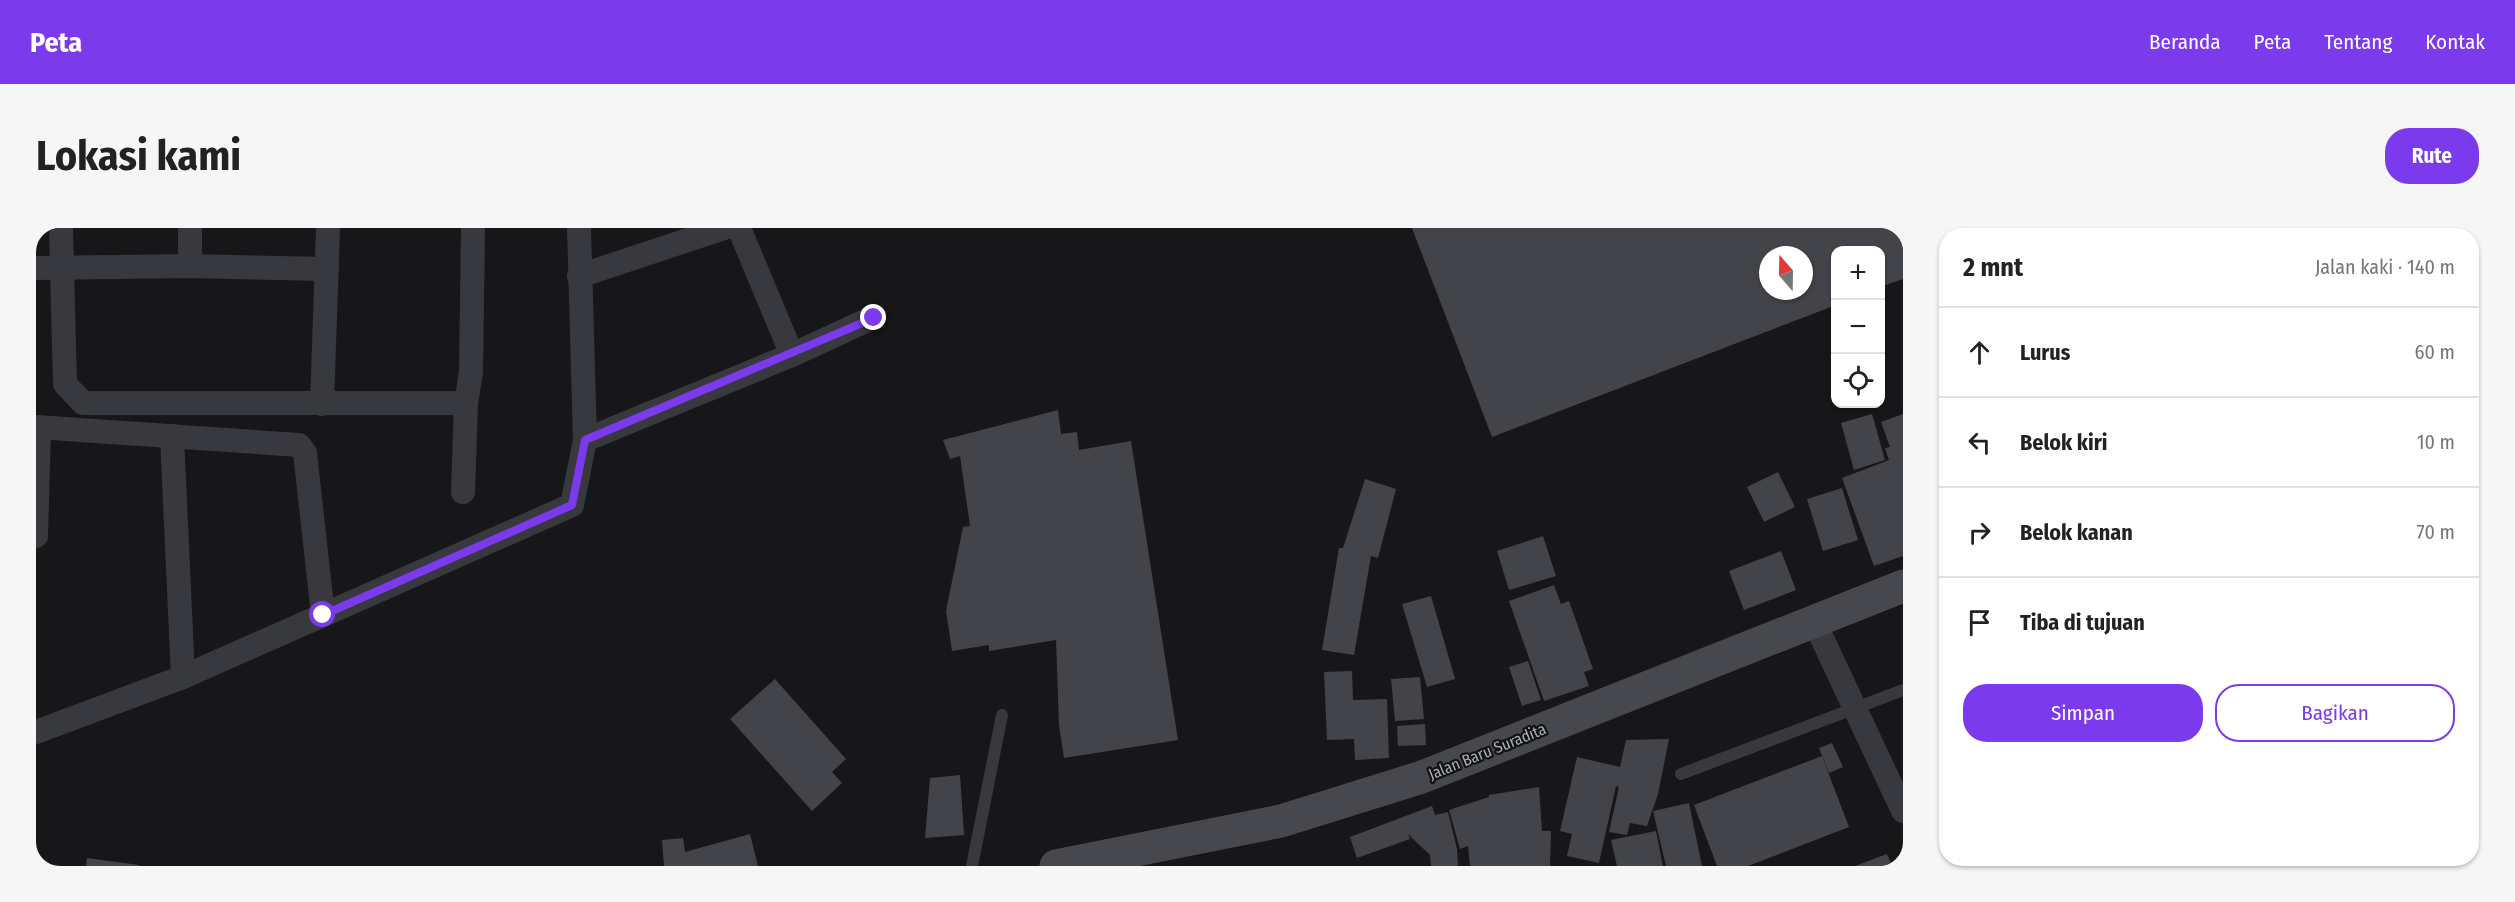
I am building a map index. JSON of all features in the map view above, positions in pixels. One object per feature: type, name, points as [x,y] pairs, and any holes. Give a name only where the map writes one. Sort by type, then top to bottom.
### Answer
[{"type":"main road","name":"Jalan Baru Suradita","points":[[1056,866],[1281,821],[1422,777],[1903,586]]},
{"type":"street","points":[[61,228],[66,384],[83,403],[466,403]]},
{"type":"street","points":[[190,228],[190,266]]},
{"type":"street","points":[[322,404],[328,228]]},
{"type":"street","points":[[462,492],[466,403],[471,372],[473,228]]},
{"type":"street","points":[[36,732],[183,676],[572,505],[585,440],[579,228]]},
{"type":"street","points":[[579,276],[724,228]]},
{"type":"street","points":[[739,228],[792,355]]},
{"type":"street","points":[[36,268],[190,266],[327,269]]},
{"type":"street","points":[[585,440],[792,355],[874,318]]},
{"type":"street","points":[[36,536],[38,427],[299,445],[305,453],[323,615]]},
{"type":"street","points":[[172,436],[183,676]]},
{"type":"street","points":[[1814,621],[1903,811]]},
{"type":"lane","points":[[1682,774],[1903,690]]},
{"type":"lane","points":[[972,866],[1002,715]]},
{"type":"building","points":[[1412,228],[1903,228],[1903,279],[1885,285],[1885,246],[1831,246],[1831,307],[1492,437]]},
{"type":"building","points":[[1058,410],[1061,434],[1077,432],[1079,450],[1131,441],[1178,740],[1064,758],[1059,725],[1056,640],[989,651],[989,645],[952,651],[946,611],[963,527],[970,526],[960,456],[950,459],[943,440]]},
{"type":"building","points":[[1872,414],[1885,460],[1854,470],[1841,423]]},
{"type":"building","points":[[1903,414],[1903,556],[1874,566],[1842,478],[1889,460],[1885,448],[1890,447],[1881,422]]},
{"type":"building","points":[[1778,472],[1795,507],[1764,522],[1747,487]]},
{"type":"building","points":[[1365,479],[1396,489],[1378,558],[1371,556],[1354,655],[1322,650],[1339,548],[1343,548]]},
{"type":"building","points":[[1842,488],[1858,540],[1823,551],[1807,499]]},
{"type":"building","points":[[1543,536],[1556,576],[1509,590],[1497,551]]},
{"type":"building","points":[[1781,551],[1796,590],[1744,610],[1729,571]]},
{"type":"building","points":[[1554,585],[1561,604],[1569,601],[1593,669],[1584,672],[1589,686],[1544,701],[1509,601]]},
{"type":"building","points":[[1431,596],[1455,679],[1427,687],[1402,604]]},
{"type":"building","points":[[1528,661],[1541,700],[1522,706],[1509,667]]},
{"type":"building","points":[[1352,671],[1353,700],[1387,699],[1389,758],[1355,760],[1354,739],[1327,740],[1324,672]]},
{"type":"building","points":[[1420,677],[1424,719],[1395,721],[1391,679]]},
{"type":"building","points":[[775,679],[846,759],[832,772],[842,783],[812,811],[730,719]]},
{"type":"building","points":[[1425,724],[1426,745],[1398,746],[1397,726]]},
{"type":"building","points":[[1669,739],[1658,794],[1647,826],[1630,823],[1627,835],[1609,832],[1619,787],[1616,786],[1599,863],[1567,856],[1572,834],[1560,831],[1577,757],[1620,767],[1626,740]]},
{"type":"building","points":[[1832,743],[1843,767],[1829,773],[1819,748]]},
{"type":"building","points":[[1822,756],[1849,827],[1748,866],[1717,866],[1694,805]]},
{"type":"building","points":[[960,775],[964,835],[925,838],[930,778]]},
{"type":"building","points":[[1539,787],[1542,831],[1551,831],[1550,866],[1470,866],[1468,846],[1460,849],[1449,810],[1489,797],[1489,795]]},
{"type":"building","points":[[1689,803],[1702,866],[1666,866],[1653,811]]},
{"type":"building","points":[[1432,806],[1435,815],[1448,812],[1457,849],[1458,866],[1431,866],[1430,855],[1408,834],[1410,839],[1357,858],[1350,837]]},
{"type":"building","points":[[1656,831],[1663,866],[1617,866],[1611,840]]},
{"type":"building","points":[[750,834],[758,866],[664,866],[662,840],[683,838],[685,852]]},
{"type":"building","points":[[1887,854],[1892,866],[1855,866]]},
{"type":"building","points":[[87,858],[139,865],[139,866],[86,866]]},
{"type":"route","points":[[323,615],[572,505],[585,440],[792,355],[874,318]]}]
